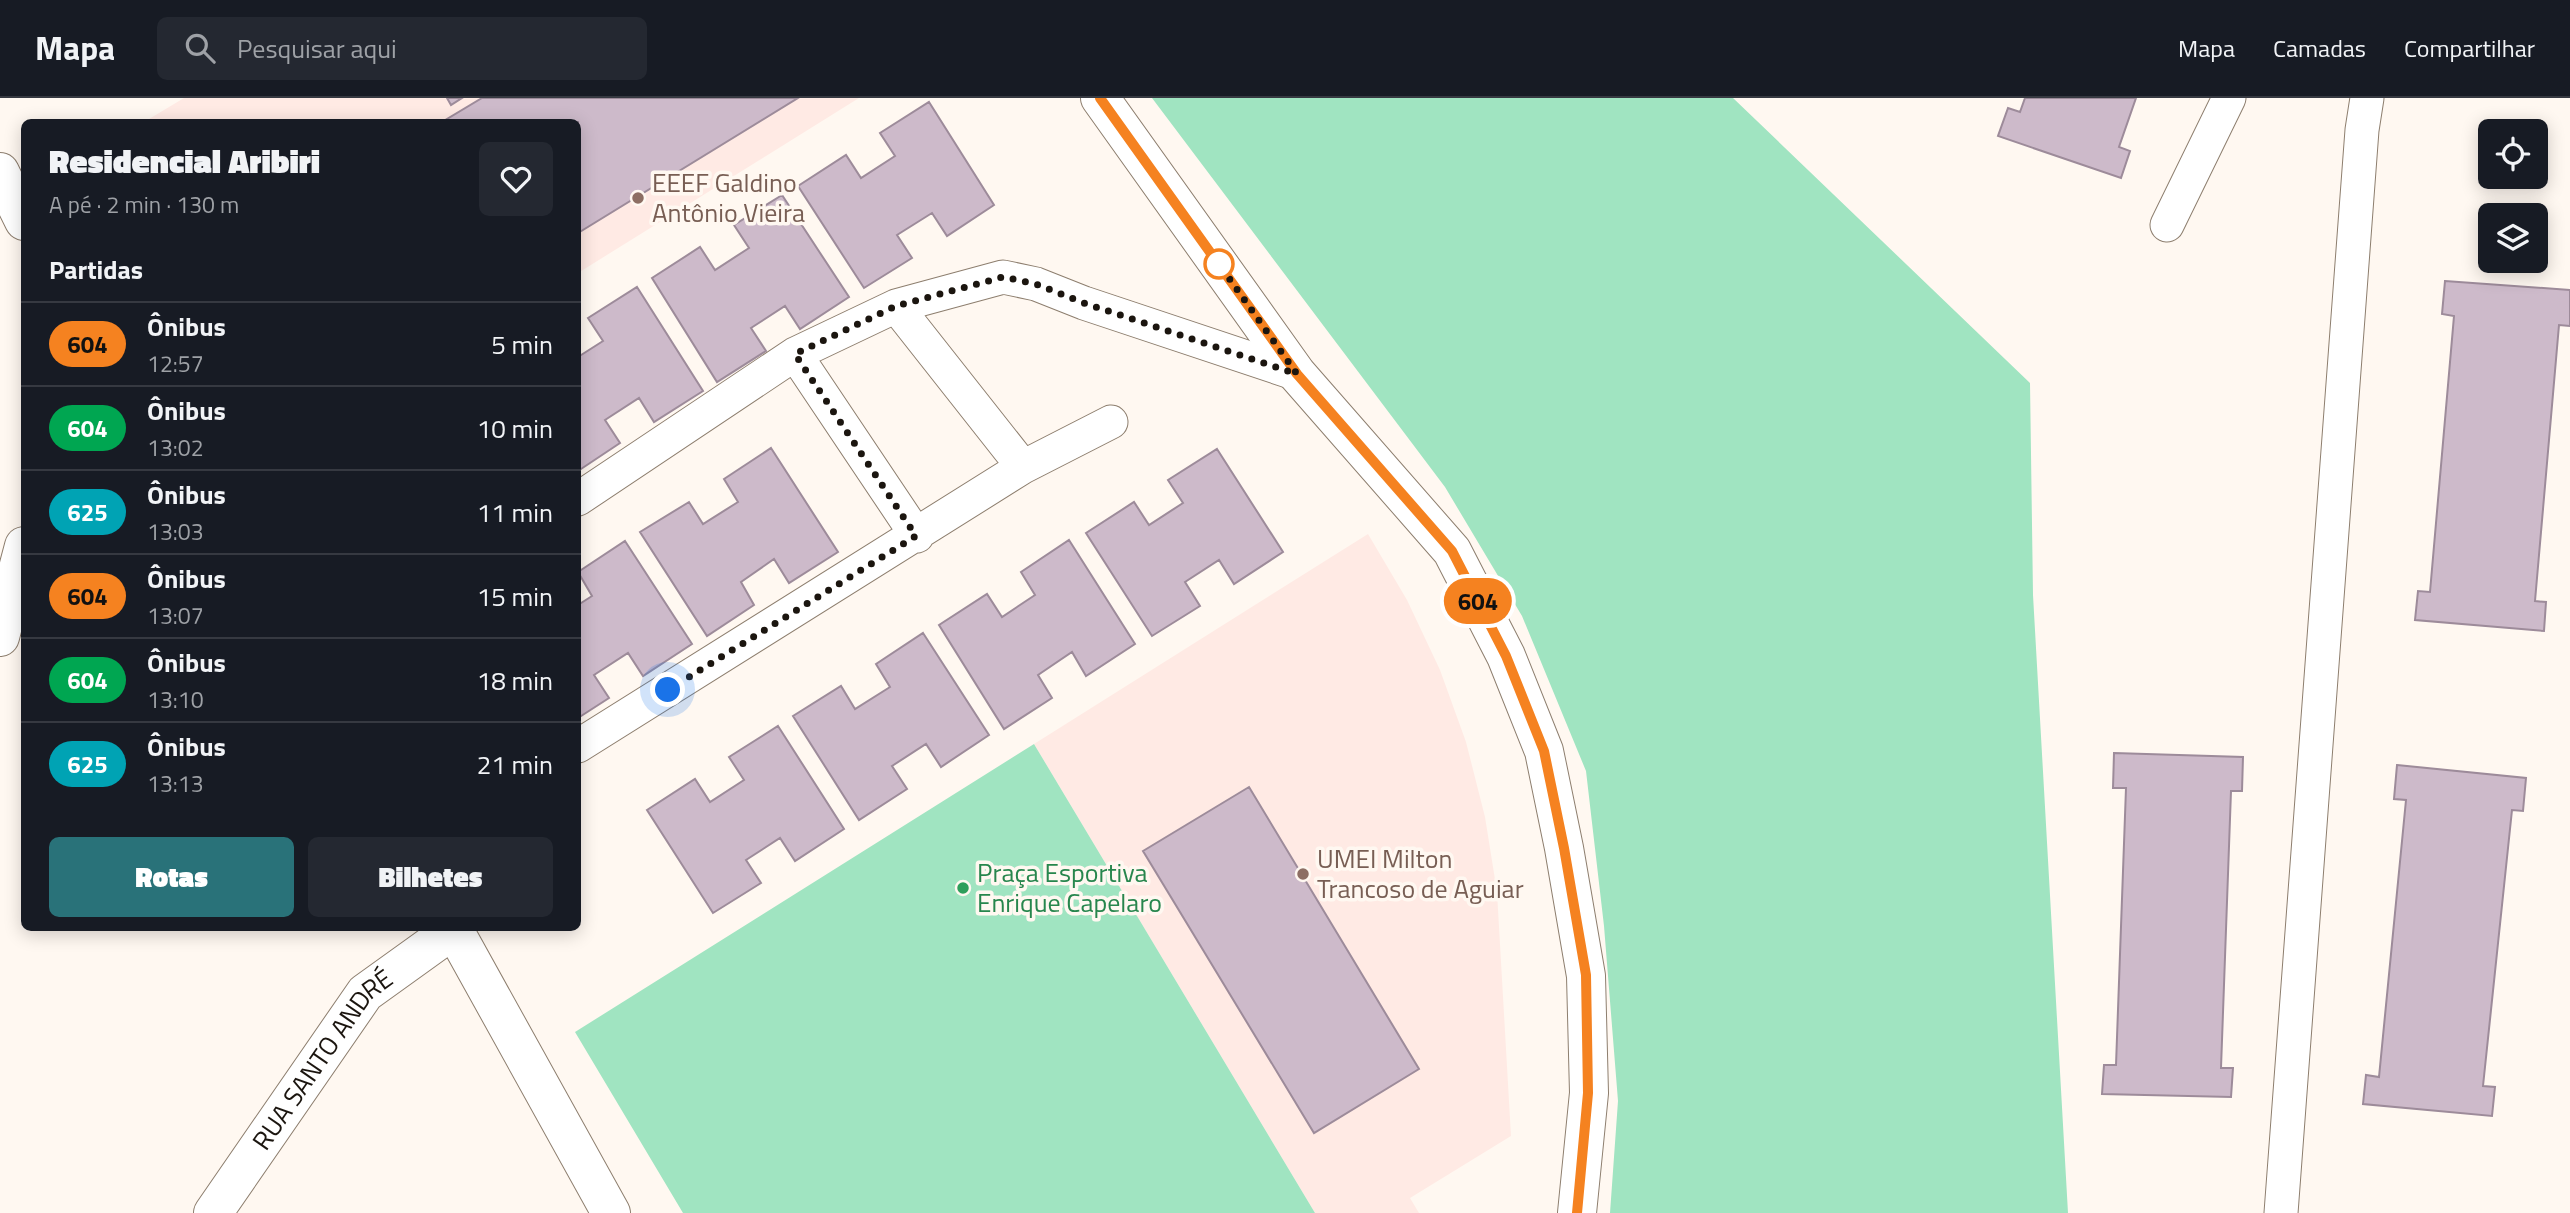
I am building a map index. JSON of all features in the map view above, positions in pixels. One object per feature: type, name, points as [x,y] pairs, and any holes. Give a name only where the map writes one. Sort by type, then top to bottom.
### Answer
[{"type":"street","points":[[1100,98],[1297,374],[1452,551],[1506,656],[1544,751],[1586,975],[1588,1093],[1577,1213]]},
{"type":"street","points":[[0,172],[21,215]]},
{"type":"street","points":[[0,636],[21,557]]},
{"type":"street","name":"RUA SANTO ANDRÉ","points":[[213,1213],[365,993],[450,931]]},
{"type":"street","points":[[456,931],[611,1213]]},
{"type":"lane","points":[[2167,225],[2229,98]]},
{"type":"lane","points":[[2281,1213],[2362,130],[2367,98]]},
{"type":"lane","points":[[581,497],[795,354],[896,306],[1003,277],[1036,284],[1084,303],[1297,374]]},
{"type":"lane","points":[[896,306],[1023,467]]},
{"type":"lane","points":[[795,354],[916,536]]},
{"type":"lane","points":[[581,744],[1023,467],[1111,422]]},
{"type":"shaded area","name":"EEEF Galdino Antônio Vieira","points":[[184,98],[859,98],[581,271],[581,119],[149,119]]},
{"type":"shaded area","name":"UMEI Milton Trancoso de Aguiar","points":[[1368,534],[1407,600],[1440,670],[1466,742],[1485,817],[1497,892],[1511,1136],[1410,1198],[1419,1213],[1315,1213],[1034,744]]},
{"type":"green space","points":[[1152,98],[1733,98],[2030,383],[2033,595],[2068,1213],[1610,1213],[1618,1101],[1604,926],[1586,771],[1522,616],[1445,487]]},
{"type":"green space","name":"Praça Esportiva Enrique Capelaro","points":[[1034,744],[1315,1213],[683,1213],[575,1032]]},
{"type":"building","points":[[447,98],[462,98],[451,105]]},
{"type":"building","points":[[482,98],[798,98],[581,231],[581,119],[447,119]]},
{"type":"building","points":[[2025,98],[2136,98],[2119,147],[2130,151],[2121,178],[1998,136],[2008,108],[2020,112]]},
{"type":"building","points":[[929,102],[994,205],[947,236],[932,213],[897,235],[912,258],[864,288],[798,186],[846,155],[861,178],[895,156],[880,133]]},
{"type":"building","points":[[782,195],[849,297],[800,329],[785,306],[751,328],[766,351],[717,382],[652,278],[700,247],[715,270],[749,248],[734,225]]},
{"type":"building","points":[[2445,281],[2570,290],[2570,326],[2559,325],[2535,601],[2546,602],[2544,631],[2415,620],[2418,591],[2430,592],[2454,316],[2442,314]]},
{"type":"building","points":[[637,287],[703,391],[654,422],[639,398],[605,420],[620,443],[581,469],[581,355],[603,341],[588,318]]},
{"type":"building","points":[[771,448],[838,552],[789,583],[774,559],[741,582],[754,605],[707,636],[640,532],[689,502],[703,524],[738,502],[724,479]]},
{"type":"building","points":[[1217,449],[1283,552],[1234,584],[1219,560],[1185,582],[1200,606],[1152,636],[1086,533],[1134,502],[1149,525],[1183,503],[1168,480]]},
{"type":"building","points":[[1069,540],[1135,644],[1086,676],[1072,652],[1038,675],[1052,698],[1004,729],[939,625],[987,594],[1002,617],[1035,595],[1021,572]]},
{"type":"building","points":[[625,541],[692,644],[643,676],[628,653],[594,675],[609,698],[581,716],[581,603],[592,596],[581,577],[581,570]]},
{"type":"building","points":[[923,633],[989,735],[941,767],[926,744],[892,766],[907,789],[859,820],[793,716],[841,686],[855,709],[890,687],[876,664]]},
{"type":"building","points":[[778,726],[844,829],[795,861],[780,838],[746,860],[761,883],[713,913],[647,810],[695,779],[710,802],[744,780],[729,757]]},
{"type":"building","points":[[2114,753],[2243,757],[2242,791],[2231,791],[2221,1068],[2233,1068],[2231,1097],[2102,1094],[2104,1065],[2116,1065],[2126,788],[2113,788]]},
{"type":"building","points":[[2397,765],[2526,778],[2523,811],[2512,810],[2483,1086],[2495,1087],[2492,1116],[2363,1104],[2366,1075],[2379,1077],[2406,800],[2394,799]]},
{"type":"building","points":[[1249,787],[1419,1069],[1314,1133],[1143,851]]},
{"type":"bus line","name":"604","points":[[1100,98],[1297,374],[1452,551],[1506,656],[1544,751],[1586,975],[1588,1093],[1577,1213]]},
{"type":"place","name":"EEEF Galdino Antônio Vieira","points":[[638,198]]},
{"type":"place","name":"UMEI Milton Trancoso de Aguiar","points":[[1303,874]]},
{"type":"place","name":"Praça Esportiva Enrique Capelaro","points":[[963,888]]},
{"type":"route","points":[[668,690],[916,536],[795,354],[896,306],[1003,277],[1036,284],[1084,303],[1297,374],[1219,264]]}]
